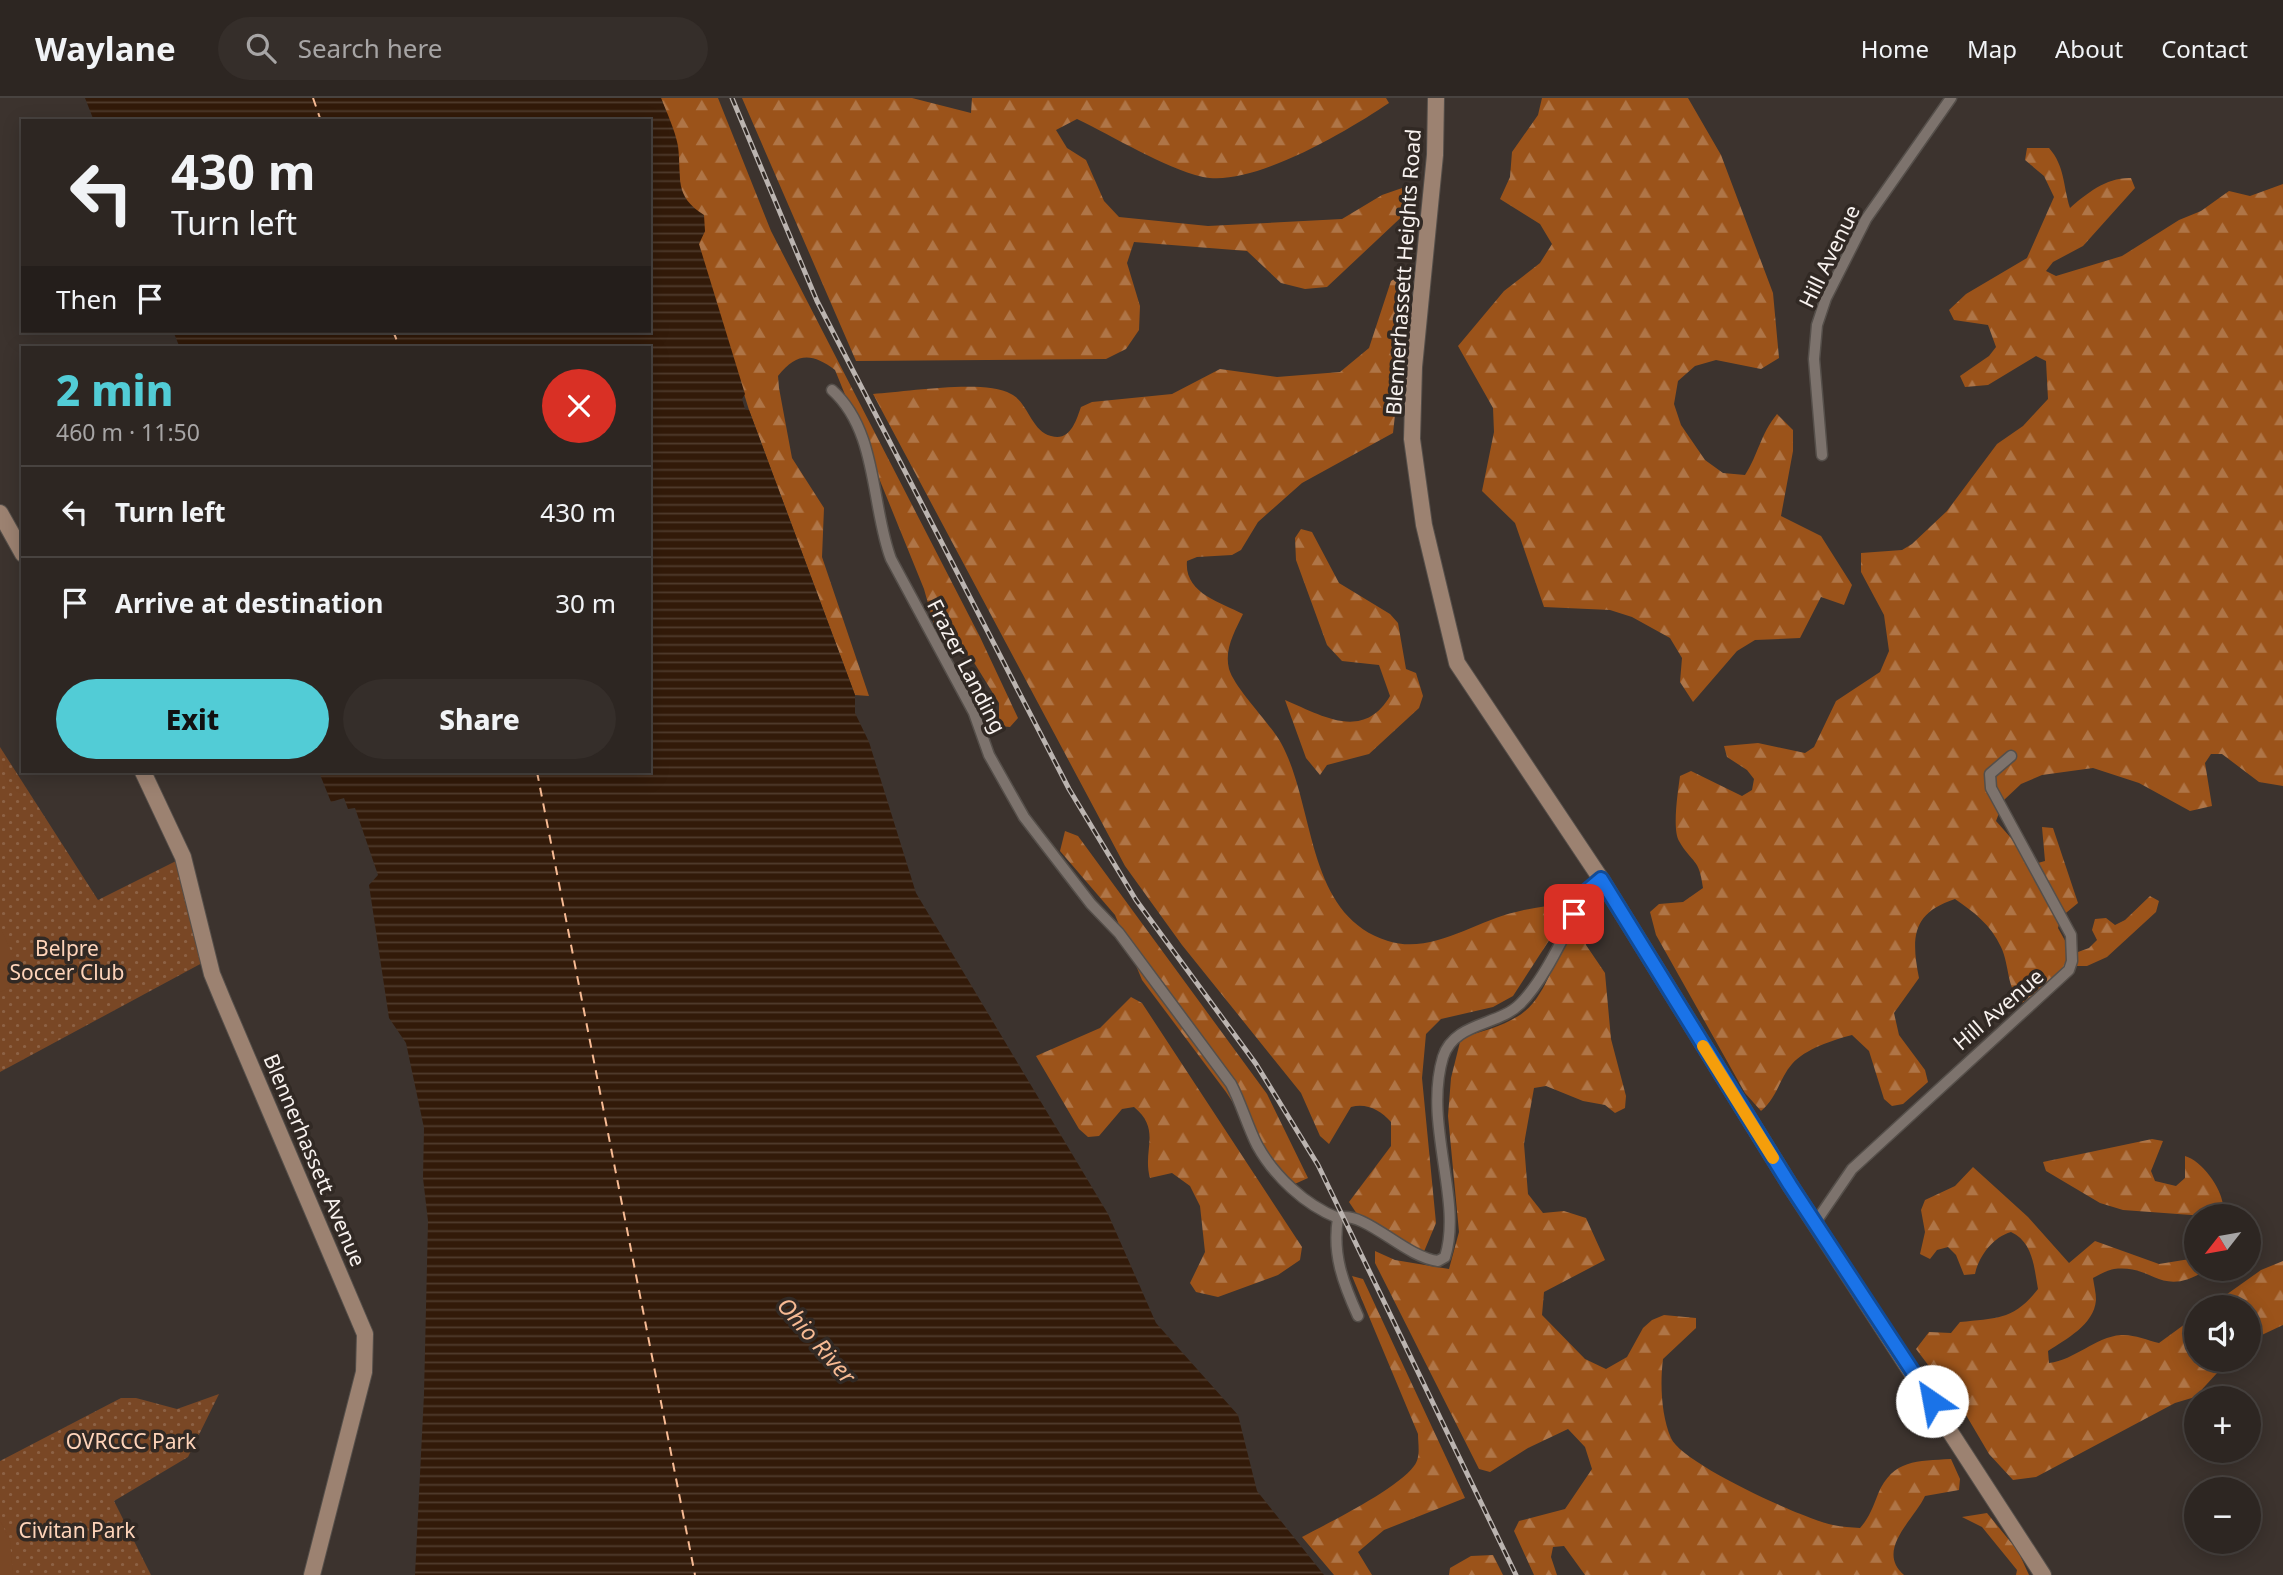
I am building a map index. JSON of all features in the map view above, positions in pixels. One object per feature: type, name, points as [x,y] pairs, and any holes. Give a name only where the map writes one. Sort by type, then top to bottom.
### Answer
[{"type":"street","name":"Blennerhassett Heights Road","points":[[1436,98],[1435,155],[1414,367],[1412,439],[1424,525],[1457,663],[1601,879],[1815,1223],[2043,1575]]},
{"type":"street","name":"Hill Avenue","points":[[1822,455],[1814,359],[1817,325],[1826,298],[1866,219],[1951,98]]},
{"type":"street","name":"Frazer Landing","points":[[832,390],[847,410],[864,446],[874,475],[884,539],[891,559],[974,713],[989,755],[1024,817],[1091,904],[1119,933],[1231,1084],[1245,1110],[1258,1146],[1277,1171],[1308,1203],[1338,1218],[1344,1216],[1375,1228],[1412,1255],[1438,1261],[1445,1257],[1450,1233],[1437,1125],[1437,1092],[1444,1054],[1465,1030],[1501,1017],[1519,1005],[1534,987],[1588,890],[1601,879]]},
{"type":"street","points":[[1,515],[21,550]]},
{"type":"street","name":"Hill Avenue","points":[[1815,1223],[1852,1170],[2069,970],[2072,961],[2071,935],[1991,788],[1990,774],[2011,756]]},
{"type":"street","name":"Blennerhassett Avenue","points":[[143,773],[183,857],[212,974],[365,1335],[364,1372],[312,1575]]},
{"type":"street","points":[[1338,1218],[1335,1249],[1338,1265],[1358,1316]]},
{"type":"green space","points":[[661,98],[718,98],[771,231],[980,637],[1018,718],[1010,727],[999,726],[999,703],[970,656],[949,650],[936,632],[924,589],[835,370],[819,360],[798,359],[778,376],[779,388],[792,458],[824,508],[822,557],[869,696],[855,695],[749,410],[698,244],[705,231],[681,194],[677,144]]},
{"type":"green space","points":[[742,98],[912,98],[971,113],[972,98],[1386,98],[1389,103],[1372,114],[1299,154],[1273,166],[1223,178],[1203,177],[1171,166],[1077,119],[1056,130],[1067,148],[1086,160],[1104,201],[1119,217],[1208,226],[1342,219],[1382,195],[1405,187],[1410,209],[1327,287],[1305,289],[1281,283],[1247,251],[1134,242],[1127,263],[1140,306],[1139,330],[1126,349],[1106,359],[856,361]]},
{"type":"green space","points":[[1542,98],[1688,98],[1721,155],[1773,293],[1779,358],[1761,369],[1716,360],[1695,366],[1678,381],[1674,404],[1681,425],[1705,460],[1723,473],[1745,475],[1777,414],[1793,430],[1793,451],[1781,516],[1821,536],[1852,585],[1844,605],[1821,597],[1800,638],[1755,640],[1737,651],[1693,702],[1680,682],[1682,658],[1670,638],[1632,617],[1610,610],[1544,607],[1515,523],[1482,491],[1494,432],[1493,408],[1458,346],[1504,291],[1540,263],[1552,244],[1540,224],[1500,199],[1510,177],[1512,152],[1538,115]]},
{"type":"green space","points":[[2027,148],[2049,148],[2061,169],[2070,208],[2090,192],[2114,180],[2131,178],[2135,188],[2083,246],[2053,262],[2046,271],[2056,276],[2122,256],[2179,220],[2201,211],[2229,191],[2250,196],[2283,184],[2283,786],[2259,782],[2222,754],[2211,754],[2205,763],[2212,806],[2190,811],[2139,783],[2093,768],[2042,775],[2021,784],[2004,800],[1996,821],[2034,864],[2045,861],[2042,827],[2053,828],[2078,903],[2061,917],[2058,928],[2068,946],[2078,952],[2089,948],[2097,940],[2092,930],[2095,919],[2106,918],[2115,925],[2125,920],[2150,896],[2159,901],[2156,912],[2107,957],[2087,966],[2071,966],[2022,1003],[2013,991],[2001,947],[1987,926],[1955,899],[1941,905],[1930,911],[1918,928],[1915,950],[1919,978],[1894,1013],[1899,1035],[1925,1070],[1928,1082],[1903,1104],[1892,1106],[1884,1099],[1869,1051],[1852,1035],[1820,1046],[1792,1064],[1771,1100],[1761,1111],[1745,1093],[1656,935],[1650,912],[1659,904],[1683,902],[1703,888],[1697,866],[1677,835],[1676,810],[1680,776],[1691,771],[1742,796],[1752,790],[1754,779],[1747,770],[1727,757],[1724,746],[1758,743],[1805,753],[1814,747],[1836,701],[1880,672],[1889,651],[1884,615],[1861,572],[1861,553],[1902,550],[1912,544],[1947,511],[1997,444],[2023,426],[2048,399],[2046,361],[2036,356],[1988,385],[1965,387],[1960,376],[1989,356],[1996,347],[1988,325],[1954,320],[1949,310],[1966,294],[2027,258],[2054,197],[2044,176],[2025,160]]},
{"type":"green space","points":[[1401,275],[1408,296],[1393,433],[1302,483],[1258,522],[1241,550],[1232,555],[1197,557],[1187,561],[1191,581],[1197,589],[1243,614],[1229,647],[1229,669],[1238,686],[1281,743],[1292,769],[1316,856],[1327,884],[1341,908],[1361,928],[1388,941],[1421,944],[1501,916],[1574,902],[1513,996],[1493,1007],[1441,1019],[1426,1034],[1422,1078],[1436,1223],[1423,1254],[1357,1214],[1349,1202],[1391,1146],[1391,1122],[1373,1108],[1351,1107],[1329,1144],[1320,1136],[1301,1093],[1182,945],[1125,866],[873,394],[964,387],[999,390],[1017,398],[1044,433],[1063,436],[1071,429],[1081,407],[1092,402],[1172,394],[1220,369],[1277,377],[1340,372],[1369,348],[1391,281]]},
{"type":"green space","points":[[1301,529],[1312,532],[1339,583],[1390,614],[1398,623],[1406,669],[1416,673],[1423,696],[1419,708],[1369,754],[1327,765],[1320,775],[1306,758],[1285,700],[1327,717],[1354,721],[1367,718],[1379,710],[1390,696],[1379,665],[1342,661],[1327,645],[1296,560],[1295,538]]},
{"type":"green space","name":"Belpre Soccer Club","points":[[0,747],[98,900],[178,860],[204,962],[0,1072]]},
{"type":"green space","points":[[1065,831],[1078,836],[1267,1094],[1308,1178],[1288,1187],[1226,1092],[1142,980],[1115,915],[1060,851]]},
{"type":"green space","points":[[1581,925],[1586,945],[1605,973],[1611,1039],[1626,1096],[1625,1108],[1615,1113],[1605,1105],[1583,1101],[1546,1086],[1534,1088],[1524,1144],[1528,1194],[1543,1213],[1564,1211],[1586,1218],[1605,1260],[1544,1292],[1542,1315],[1585,1359],[1606,1369],[1627,1357],[1643,1328],[1652,1320],[1664,1315],[1696,1318],[1696,1328],[1663,1359],[1662,1399],[1671,1438],[1680,1449],[1719,1475],[1772,1502],[1818,1521],[1860,1528],[1891,1474],[1907,1464],[1951,1459],[1960,1479],[1959,1490],[1925,1496],[1899,1535],[1894,1555],[1896,1565],[1904,1575],[1585,1575],[1564,1546],[1553,1547],[1551,1557],[1557,1575],[1534,1575],[1514,1531],[1519,1521],[1565,1509],[1592,1469],[1585,1447],[1568,1429],[1528,1448],[1490,1472],[1479,1469],[1375,1263],[1375,1251],[1395,1260],[1449,1269],[1459,1232],[1448,1116],[1451,1078],[1461,1038],[1500,1025],[1526,1010],[1540,994],[1560,953]]},
{"type":"green space","points":[[0,927],[25,981],[0,992]]},
{"type":"green space","points":[[1131,997],[1142,1003],[1302,1247],[1300,1260],[1278,1275],[1218,1297],[1196,1292],[1190,1283],[1205,1252],[1200,1206],[1190,1186],[1172,1173],[1150,1178],[1149,1132],[1147,1124],[1134,1107],[1122,1109],[1099,1136],[1088,1137],[1079,1129],[1036,1056],[1100,1028]]},
{"type":"green space","points":[[2152,1139],[2163,1141],[2151,1171],[2155,1181],[2176,1186],[2185,1178],[2185,1156],[2198,1163],[2210,1176],[2219,1190],[2223,1204],[2184,1204],[2184,1214],[2123,1210],[2100,1203],[2046,1171],[2043,1162]]},
{"type":"green space","points":[[1973,1167],[2028,1217],[2069,1263],[2095,1241],[2159,1264],[2184,1260],[2184,1280],[2179,1281],[2158,1279],[2128,1269],[2111,1270],[2093,1278],[2096,1300],[2090,1317],[2071,1336],[2048,1351],[2049,1363],[2068,1358],[2094,1344],[2121,1335],[2159,1343],[2184,1325],[2184,1372],[2218,1372],[2205,1386],[2184,1386],[2184,1400],[2036,1477],[2013,1480],[1989,1454],[1966,1415],[1916,1349],[1929,1332],[1951,1333],[1960,1322],[1984,1320],[2013,1312],[2038,1289],[2034,1264],[2028,1249],[2018,1236],[2011,1232],[1998,1238],[1988,1248],[1975,1274],[1964,1275],[1956,1255],[1948,1247],[1937,1250],[1930,1259],[1920,1254],[1925,1232],[1921,1210],[1925,1200],[1955,1186]]},
{"type":"green space","points":[[2283,1261],[2283,1325],[2261,1335],[2261,1295],[2226,1295],[2246,1281],[2261,1281],[2261,1270]]},
{"type":"green space","points":[[1352,1276],[1363,1279],[1465,1498],[1384,1530],[1358,1552],[1372,1575],[1334,1575],[1302,1537],[1393,1485],[1414,1466],[1418,1455],[1418,1434]]},
{"type":"green space","points":[[219,1394],[188,1457],[114,1501],[151,1575],[0,1575],[0,1461],[121,1398],[136,1398],[177,1409]]},
{"type":"green space","points":[[1987,1513],[2018,1551],[2029,1575],[2016,1575],[2017,1570],[1982,1527],[1962,1517]]},
{"type":"green space","points":[[0,1520],[10,1541],[13,1575],[0,1575]]},
{"type":"green space","points":[[1493,1555],[1503,1575],[1449,1575],[1450,1568],[1471,1556]]},
{"type":"water","name":"Ohio River","points":[[85,98],[661,98],[677,140],[683,193],[694,208],[704,215],[705,231],[699,244],[745,394],[742,399],[745,409],[749,410],[855,695],[855,713],[869,742],[916,893],[1108,1214],[1156,1323],[1238,1415],[1257,1491],[1324,1575],[415,1575],[424,1394],[428,1221],[423,1178],[424,1128],[406,1043],[389,1018],[369,885],[378,875],[355,808],[348,809],[344,798],[331,802],[319,773],[651,773],[651,346],[179,346],[174,333],[651,333],[651,119],[93,119]]},
{"type":"ferry route","points":[[313,98],[320,119]]},
{"type":"ferry route","points":[[394,333],[399,346]]},
{"type":"ferry route","points":[[537,773],[695,1575]]},
{"type":"railway","points":[[732,98],[817,301],[1069,789],[1136,900],[1256,1064],[1318,1165],[1516,1575]]},
{"type":"slow traffic","points":[[1703,1046],[1773,1158]]},
{"type":"route","points":[[1574,914],[1588,890],[1601,879],[1790,1185],[1932,1401]]},
{"type":"park label","name":"OVRCCC Park","points":[[131,1441]]},
{"type":"park label","name":"Civitan Park","points":[[77,1530]]}]
